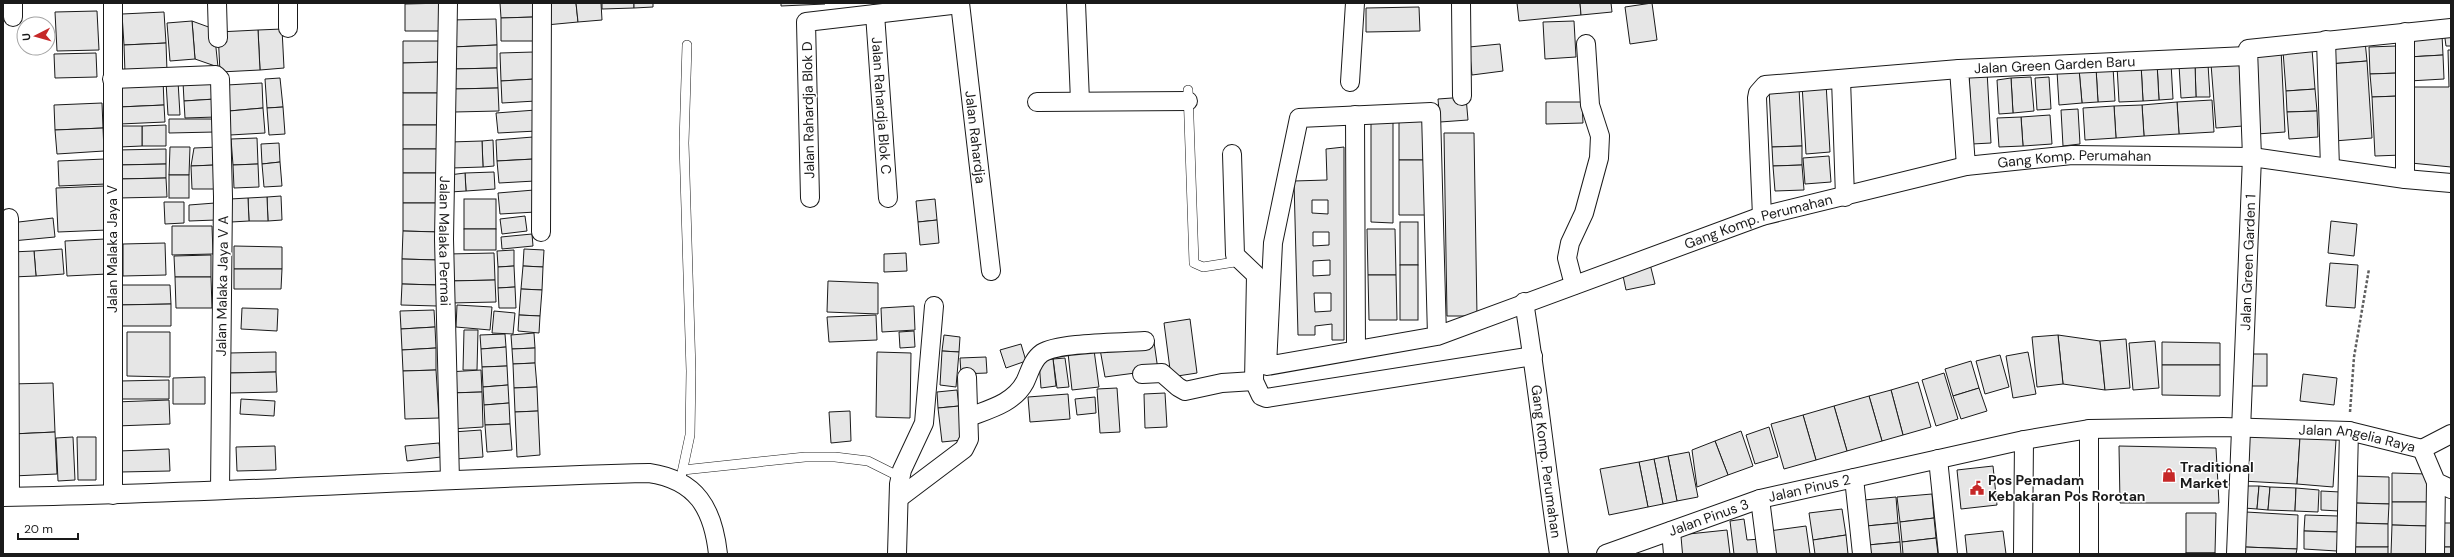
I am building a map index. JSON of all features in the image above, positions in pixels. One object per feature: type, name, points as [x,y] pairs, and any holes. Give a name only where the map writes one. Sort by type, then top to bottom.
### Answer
[{"type":"street","name":"Jalan Malaka Jaya V","points":[[113,3],[113,495]]},
{"type":"street","points":[[217,3],[218,38]]},
{"type":"street","points":[[288,3],[288,28]]},
{"type":"street","name":"Jalan Malaka Permai","points":[[448,3],[444,239],[450,480]]},
{"type":"street","points":[[541,232],[542,3]]},
{"type":"street","points":[[1076,3],[1080,101]]},
{"type":"street","points":[[1350,82],[1355,3]]},
{"type":"street","points":[[1461,3],[1462,96]]},
{"type":"street","points":[[875,14],[960,4]]},
{"type":"street","name":"Jalan Rahardja","points":[[960,4],[991,271]]},
{"type":"street","name":"Jalan Rahardja Blok D","points":[[810,198],[806,22],[875,14]]},
{"type":"street","name":"Jalan Rahardja Blok C","points":[[875,14],[888,198]]},
{"type":"street","points":[[2247,56],[2248,50],[2251,48],[2451,28]]},
{"type":"street","points":[[2405,32],[2405,179]]},
{"type":"street","points":[[2326,40],[2330,168]]},
{"type":"street","points":[[1574,285],[1567,258],[1570,243],[1584,213],[1599,158],[1600,136],[1590,104],[1586,44]]},
{"type":"street","name":"Jalan Green Garden Baru","points":[[1966,166],[1959,69],[2247,56]]},
{"type":"street","name":"Jalan Green Garden 1","points":[[2236,554],[2231,427],[2252,157],[2247,56]]},
{"type":"street","points":[[1762,216],[1758,93],[1764,86],[1959,69]]},
{"type":"street","name":"Jalan Malaka Jaya V A","points":[[112,79],[216,75],[219,76],[221,82],[223,197],[220,490]]},
{"type":"street","points":[[1841,79],[1844,197]]},
{"type":"street","points":[[1037,102],[1188,95]]},
{"type":"street","points":[[1437,336],[1431,112],[1302,117],[1298,120],[1273,243],[1266,365],[1269,366],[1356,349],[1437,336],[1524,302]]},
{"type":"street","points":[[1355,115],[1356,349]]},
{"type":"street","points":[[1232,154],[1234,252],[1236,257],[1256,275],[1254,381],[1259,394],[1266,398],[1533,356]]},
{"type":"street","name":"Gang Komp. Perumahan","points":[[1560,554],[1546,472],[1533,356],[1524,302],[1762,216],[1966,166],[2072,155],[2252,157],[2405,179],[2451,183]]},
{"type":"street","points":[[9,218],[6,496],[113,495],[450,480],[649,474],[684,481],[703,503],[711,518],[718,554]]},
{"type":"street","points":[[897,554],[900,477],[924,423],[934,306]]},
{"type":"street","points":[[969,417],[1014,397],[1025,382],[1037,357],[1047,350],[1063,347],[1145,341]]},
{"type":"street","points":[[1142,374],[1162,373],[1185,391],[1222,383],[1254,381]]},
{"type":"street","points":[[899,498],[964,449],[969,439],[967,377]]},
{"type":"street","points":[[1854,478],[2024,440],[2089,429],[2231,427]]},
{"type":"street","name":"Jalan Angelia Raya","points":[[2231,427],[2348,431],[2422,449],[2444,486]]},
{"type":"street","points":[[2089,429],[2089,554]]},
{"type":"street","points":[[2346,554],[2348,431]]},
{"type":"street","points":[[2422,449],[2451,434]]},
{"type":"street","points":[[2022,554],[2024,440]]},
{"type":"street","points":[[1938,459],[1948,554]]},
{"type":"street","name":"Jalan Pinus 2","points":[[1760,499],[1854,478],[1862,554]]},
{"type":"street","points":[[2435,554],[2444,486]]},
{"type":"street","name":"Jalan Pinus 3","points":[[1606,554],[1760,499],[1767,554]]},
{"type":"street","points":[[1671,531],[1673,554]]},
{"type":"lane","points":[[687,45],[684,143],[691,371],[690,435],[684,481],[805,458],[835,457],[868,461],[900,477]]},
{"type":"lane","points":[[1188,95],[1194,263],[1203,267],[1241,262]]},
{"type":"path","points":[[2348,431],[2354,357],[2369,269]]},
{"type":"building","points":[[446,3],[446,31],[405,31],[405,4]]},
{"type":"building","points":[[500,3],[534,3],[534,17],[501,18]]},
{"type":"building","points":[[544,3],[576,3],[578,22],[546,25]]},
{"type":"building","points":[[576,3],[601,3],[602,20],[578,22]]},
{"type":"building","points":[[602,3],[634,3],[634,8],[602,9]]},
{"type":"building","points":[[634,3],[653,3],[653,7],[634,8]]},
{"type":"building","points":[[781,3],[825,3],[825,4],[781,6]]},
{"type":"building","points":[[1517,3],[1580,3],[1581,15],[1519,21]]},
{"type":"building","points":[[1580,3],[1611,3],[1612,12],[1581,15]]},
{"type":"building","points":[[1652,3],[1657,40],[1630,44],[1625,7]]},
{"type":"building","points":[[1419,7],[1420,31],[1366,32],[1366,8]]},
{"type":"building","points":[[97,11],[99,50],[57,51],[55,12]]},
{"type":"building","points":[[164,12],[166,43],[124,45],[122,14]]},
{"type":"building","points":[[534,17],[534,41],[501,41],[501,18]]},
{"type":"building","points":[[496,19],[497,45],[452,47],[451,20]]},
{"type":"building","points":[[192,21],[214,29],[218,67],[195,59]]},
{"type":"building","points":[[192,21],[195,59],[170,61],[167,23]]},
{"type":"building","points":[[1574,21],[1576,57],[1545,59],[1543,22]]},
{"type":"building","points":[[282,29],[284,68],[260,70],[258,30]]},
{"type":"building","points":[[258,30],[260,70],[220,72],[218,32]]},
{"type":"building","points":[[2444,31],[2451,31],[2451,46],[2446,46]]},
{"type":"building","points":[[2442,35],[2443,55],[2408,57],[2407,36]]},
{"type":"building","points":[[403,41],[440,41],[441,62],[403,63]]},
{"type":"building","points":[[2365,41],[2367,61],[2329,64],[2327,44]]},
{"type":"building","points":[[166,43],[167,71],[125,73],[124,45]]},
{"type":"building","points":[[1500,44],[1503,71],[1472,75],[1469,47]]},
{"type":"building","points":[[497,45],[497,68],[453,69],[452,47]]},
{"type":"building","points":[[2396,46],[2398,73],[2370,74],[2369,47]]},
{"type":"building","points":[[2281,49],[2285,132],[2257,134],[2253,50]]},
{"type":"building","points":[[2312,49],[2315,89],[2286,91],[2283,51]]},
{"type":"building","points":[[2448,50],[2451,50],[2451,167],[2411,163],[2410,87],[2449,87]]},
{"type":"building","points":[[534,52],[535,79],[501,81],[500,53]]},
{"type":"building","points":[[96,53],[97,77],[55,78],[54,56],[56,56],[56,54]]},
{"type":"building","points":[[2443,55],[2444,79],[2409,81],[2408,57]]},
{"type":"building","points":[[2367,61],[2372,138],[2334,141],[2329,64]]},
{"type":"building","points":[[441,62],[441,93],[403,93],[403,63]]},
{"type":"building","points":[[2239,62],[2243,126],[2216,128],[2211,64]]},
{"type":"building","points":[[2157,63],[2171,63],[2173,99],[2159,100]]},
{"type":"building","points":[[2157,63],[2159,100],[2143,101],[2141,64]]},
{"type":"building","points":[[2141,64],[2143,101],[2119,102],[2117,66]]},
{"type":"building","points":[[2195,64],[2208,64],[2210,97],[2196,97]]},
{"type":"building","points":[[2195,64],[2196,97],[2181,98],[2179,65]]},
{"type":"building","points":[[2113,67],[2115,101],[2098,102],[2096,68]]},
{"type":"building","points":[[497,68],[498,88],[453,89],[453,69]]},
{"type":"building","points":[[2096,68],[2098,102],[2082,103],[2079,69]]},
{"type":"building","points":[[2079,69],[2082,103],[2059,105],[2057,71]]},
{"type":"building","points":[[1987,71],[1991,143],[1972,144],[1969,72]]},
{"type":"building","points":[[2398,73],[2399,96],[2372,97],[2370,74]]},
{"type":"building","points":[[2031,77],[2034,111],[2013,113],[2011,78]]},
{"type":"building","points":[[2049,77],[2051,109],[2037,110],[2035,78]]},
{"type":"building","points":[[280,78],[283,107],[267,108],[265,79]]},
{"type":"building","points":[[2011,78],[2013,113],[1999,114],[1997,80]]},
{"type":"building","points":[[163,79],[164,105],[119,107],[118,82]]},
{"type":"building","points":[[535,79],[536,101],[502,103],[501,81]]},
{"type":"building","points":[[214,80],[215,99],[184,101],[183,82]]},
{"type":"building","points":[[178,81],[180,115],[168,115],[166,82]]},
{"type":"building","points":[[262,83],[263,108],[229,111],[227,85]]},
{"type":"building","points":[[1826,83],[1830,152],[1806,154],[1802,84]]},
{"type":"building","points":[[498,88],[499,111],[454,112],[453,89]]},
{"type":"building","points":[[1799,88],[1802,146],[1772,147],[1769,89]]},
{"type":"building","points":[[2315,89],[2317,111],[2287,112],[2286,91]]},
{"type":"building","points":[[403,93],[441,93],[441,125],[403,125]]},
{"type":"building","points":[[2399,96],[2402,155],[2375,156],[2372,97]]},
{"type":"building","points":[[1466,97],[1468,120],[1440,122],[1438,99]]},
{"type":"building","points":[[215,99],[216,117],[185,118],[184,101]]},
{"type":"building","points":[[2212,100],[2214,132],[2179,134],[2177,102]]},
{"type":"building","points":[[1546,102],[1582,102],[1583,123],[1546,124]]},
{"type":"building","points":[[2177,102],[2179,134],[2144,136],[2142,105]]},
{"type":"building","points":[[102,103],[103,128],[55,130],[54,105]]},
{"type":"building","points":[[164,105],[165,122],[120,124],[119,107]]},
{"type":"building","points":[[2142,105],[2144,136],[2116,138],[2114,106]]},
{"type":"building","points":[[2114,106],[2116,138],[2085,140],[2083,108]]},
{"type":"building","points":[[283,107],[285,134],[269,135],[267,108]]},
{"type":"building","points":[[263,108],[265,133],[230,135],[229,111]]},
{"type":"building","points":[[2078,109],[2080,144],[2063,146],[2061,110]]},
{"type":"building","points":[[536,110],[537,131],[498,133],[496,113]]},
{"type":"building","points":[[2317,111],[2318,137],[2289,139],[2287,112]]},
{"type":"building","points":[[2050,115],[2052,144],[2023,146],[2021,117]]},
{"type":"building","points":[[2021,117],[2023,146],[1999,147],[1997,118]]},
{"type":"building","points":[[169,119],[215,119],[215,132],[169,133]]},
{"type":"building","points":[[1371,119],[1393,119],[1393,223],[1371,222]]},
{"type":"building","points":[[1399,120],[1428,121],[1428,160],[1399,160]]},
{"type":"building","points":[[166,125],[166,146],[142,146],[142,126]]},
{"type":"building","points":[[403,125],[441,125],[441,149],[403,149]]},
{"type":"building","points":[[118,126],[142,126],[142,146],[119,147]]},
{"type":"building","points":[[103,128],[104,151],[57,154],[55,130]]},
{"type":"building","points":[[1444,133],[1474,133],[1477,316],[1447,316]]},
{"type":"building","points":[[533,137],[534,159],[497,161],[496,140]]},
{"type":"building","points":[[257,138],[258,164],[233,165],[231,139]]},
{"type":"building","points":[[493,140],[494,166],[483,167],[482,141]]},
{"type":"building","points":[[482,141],[483,167],[451,168],[450,142]]},
{"type":"building","points":[[279,143],[280,162],[262,164],[261,144]]},
{"type":"building","points":[[1802,146],[1802,165],[1773,166],[1772,147]]},
{"type":"building","points":[[170,147],[190,147],[189,175],[169,175]]},
{"type":"building","points":[[219,147],[215,165],[191,166],[194,148]]},
{"type":"building","points":[[1344,147],[1344,340],[1332,340],[1332,324],[1315,326],[1315,335],[1298,335],[1294,181],[1327,180],[1326,149]],"holes":[[[1312,200],[1328,200],[1328,214],[1312,213]],[[1313,232],[1329,232],[1329,245],[1313,246]],[[1330,260],[1330,275],[1313,276],[1313,261]],[[1314,293],[1331,293],[1331,311],[1315,312]]]},
{"type":"building","points":[[166,149],[166,164],[118,165],[117,150]]},
{"type":"building","points":[[403,149],[441,149],[440,173],[403,173]]},
{"type":"building","points":[[1829,156],[1831,182],[1805,184],[1803,158]]},
{"type":"building","points":[[105,159],[106,184],[59,186],[58,161]]},
{"type":"building","points":[[534,159],[535,181],[499,183],[497,161]]},
{"type":"building","points":[[1399,160],[1428,160],[1427,215],[1399,215]]},
{"type":"building","points":[[280,162],[282,186],[264,187],[262,164]]},
{"type":"building","points":[[166,164],[166,178],[118,179],[118,165]]},
{"type":"building","points":[[258,164],[259,187],[234,188],[233,165]]},
{"type":"building","points":[[215,165],[216,189],[192,189],[191,166]]},
{"type":"building","points":[[1802,165],[1804,190],[1775,191],[1773,166]]},
{"type":"building","points":[[494,172],[495,189],[466,191],[465,173]]},
{"type":"building","points":[[403,173],[440,173],[439,203],[403,203]]},
{"type":"building","points":[[465,173],[466,191],[450,192],[449,175]]},
{"type":"building","points":[[169,175],[189,175],[189,198],[169,198]]},
{"type":"building","points":[[166,178],[167,197],[118,198],[118,179]]},
{"type":"building","points":[[105,186],[107,230],[58,232],[56,188]]},
{"type":"building","points":[[534,190],[536,212],[500,214],[498,193]]},
{"type":"building","points":[[281,196],[282,220],[268,221],[267,197]]},
{"type":"building","points":[[267,197],[268,221],[249,221],[248,198]]},
{"type":"building","points":[[248,198],[249,221],[231,222],[230,199]]},
{"type":"building","points":[[464,199],[496,199],[496,229],[464,229]]},
{"type":"building","points":[[935,199],[937,220],[918,222],[916,201]]},
{"type":"building","points":[[164,202],[184,202],[184,223],[165,224]]},
{"type":"building","points":[[215,203],[216,220],[189,221],[189,205]]},
{"type":"building","points":[[403,203],[439,203],[439,232],[403,231]]},
{"type":"building","points":[[525,216],[527,231],[502,234],[500,219]]},
{"type":"building","points":[[53,218],[55,237],[12,241],[10,223]]},
{"type":"building","points":[[937,220],[939,243],[920,245],[918,222]]},
{"type":"building","points":[[2331,221],[2357,224],[2354,256],[2328,253]]},
{"type":"building","points":[[1400,222],[1418,222],[1418,265],[1400,265]]},
{"type":"building","points":[[172,226],[212,226],[213,254],[172,255]]},
{"type":"building","points":[[464,229],[496,229],[496,250],[464,250]]},
{"type":"building","points":[[1367,229],[1395,229],[1396,275],[1368,275]]},
{"type":"building","points":[[403,231],[439,232],[438,260],[402,259]]},
{"type":"building","points":[[532,234],[533,246],[502,249],[501,237]]},
{"type":"building","points":[[105,239],[107,274],[67,276],[65,241]]},
{"type":"building","points":[[165,243],[166,275],[123,276],[123,244]]},
{"type":"building","points":[[234,246],[282,247],[282,269],[234,269]]},
{"type":"building","points":[[62,249],[64,274],[36,276],[34,251]]},
{"type":"building","points":[[524,249],[544,250],[543,267],[523,266]]},
{"type":"building","points":[[514,250],[514,266],[498,267],[497,251]]},
{"type":"building","points":[[34,251],[36,276],[12,277],[11,252]]},
{"type":"building","points":[[494,253],[495,280],[449,281],[448,254]]},
{"type":"building","points":[[906,253],[907,271],[884,272],[884,254]]},
{"type":"building","points":[[211,255],[211,277],[175,277],[174,256]]},
{"type":"building","points":[[402,259],[438,260],[438,285],[402,284]]},
{"type":"building","points":[[2330,263],[2358,265],[2355,308],[2326,306]]},
{"type":"building","points":[[1650,264],[1655,284],[1626,290],[1622,271]]},
{"type":"building","points":[[1400,265],[1418,265],[1418,320],[1400,320]]},
{"type":"building","points":[[514,266],[515,287],[498,288],[498,267]]},
{"type":"building","points":[[523,266],[543,267],[542,290],[521,289]]},
{"type":"building","points":[[234,269],[282,269],[281,289],[234,289]]},
{"type":"building","points":[[1368,275],[1396,275],[1397,320],[1369,320]]},
{"type":"building","points":[[175,277],[211,277],[212,308],[176,308]]},
{"type":"building","points":[[495,280],[496,302],[450,303],[449,281]]},
{"type":"building","points":[[828,281],[878,283],[878,314],[827,312]]},
{"type":"building","points":[[402,284],[438,285],[437,306],[401,305]]},
{"type":"building","points":[[117,285],[170,285],[171,304],[117,305]]},
{"type":"building","points":[[515,287],[516,308],[499,308],[498,288]]},
{"type":"building","points":[[521,289],[542,290],[540,316],[519,315]]},
{"type":"building","points":[[171,304],[171,326],[118,326],[117,305]]},
{"type":"building","points":[[457,305],[492,307],[490,330],[456,327]]},
{"type":"building","points":[[914,306],[915,330],[882,332],[881,308]]},
{"type":"building","points":[[242,308],[278,309],[277,331],[241,329]]},
{"type":"building","points":[[434,310],[435,327],[401,329],[400,311]]},
{"type":"building","points":[[494,311],[515,313],[513,334],[492,333]]},
{"type":"building","points":[[519,315],[540,316],[539,333],[518,331]]},
{"type":"building","points":[[876,315],[877,340],[829,342],[827,317]]},
{"type":"building","points":[[1190,319],[1197,373],[1171,377],[1164,323]]},
{"type":"building","points":[[435,327],[436,348],[402,350],[401,329]]},
{"type":"building","points":[[464,330],[478,330],[477,370],[463,370]]},
{"type":"building","points":[[914,331],[915,347],[900,348],[899,332]]},
{"type":"building","points":[[127,332],[170,332],[170,377],[127,376]]},
{"type":"building","points":[[534,333],[535,348],[512,349],[511,335]]},
{"type":"building","points":[[505,334],[506,347],[481,349],[480,335]]},
{"type":"building","points":[[944,335],[960,337],[959,352],[942,351]]},
{"type":"building","points":[[2058,335],[2100,341],[2105,390],[2063,384]]},
{"type":"building","points":[[2058,335],[2063,384],[2037,387],[2032,337]]},
{"type":"building","points":[[2126,339],[2130,388],[2105,390],[2100,341]]},
{"type":"building","points":[[2155,341],[2159,388],[2133,390],[2129,343]]},
{"type":"building","points":[[1154,342],[1158,370],[1105,377],[1100,349]]},
{"type":"building","points":[[2162,342],[2220,343],[2220,365],[2162,365]]},
{"type":"building","points":[[1021,344],[1026,361],[1006,368],[1000,350]]},
{"type":"building","points":[[506,347],[507,366],[482,367],[481,349]]},
{"type":"building","points":[[436,348],[436,370],[403,371],[402,350]]},
{"type":"building","points":[[535,348],[535,363],[513,364],[512,349]]},
{"type":"building","points":[[1094,350],[1099,387],[1072,390],[1068,353]]},
{"type":"building","points":[[942,351],[959,352],[956,387],[940,385]]},
{"type":"building","points":[[276,352],[276,372],[230,373],[229,353]]},
{"type":"building","points":[[877,352],[911,353],[910,418],[876,417]]},
{"type":"building","points":[[2028,352],[2036,394],[2013,398],[2006,356]]},
{"type":"building","points":[[2250,354],[2267,354],[2267,386],[2250,386]]},
{"type":"building","points":[[2000,355],[2009,387],[1985,394],[1976,361]]},
{"type":"building","points":[[986,357],[987,373],[961,374],[960,358]]},
{"type":"building","points":[[1065,358],[1069,387],[1057,388],[1053,359]]},
{"type":"building","points":[[1053,359],[1056,386],[1041,388],[1039,361]]},
{"type":"building","points":[[1971,361],[1979,388],[1953,396],[1945,369]]},
{"type":"building","points":[[535,363],[537,387],[514,388],[513,364]]},
{"type":"building","points":[[2162,365],[2220,365],[2220,396],[2162,395]]},
{"type":"building","points":[[507,366],[508,385],[483,387],[482,367]]},
{"type":"building","points":[[436,370],[439,418],[405,419],[403,371]]},
{"type":"building","points":[[481,370],[482,392],[449,393],[448,372]]},
{"type":"building","points":[[276,372],[277,392],[230,393],[230,373]]},
{"type":"building","points":[[1944,373],[1958,419],[1936,426],[1922,380]]},
{"type":"building","points":[[2303,374],[2337,378],[2334,405],[2300,401]]},
{"type":"building","points":[[205,377],[205,404],[173,404],[173,378]]},
{"type":"building","points":[[169,380],[169,399],[120,399],[120,381]]},
{"type":"building","points":[[1918,382],[1931,427],[1903,435],[1891,390]]},
{"type":"building","points":[[53,383],[55,432],[12,434],[10,384]]},
{"type":"building","points":[[508,385],[509,403],[484,405],[483,387]]},
{"type":"building","points":[[537,387],[538,411],[515,412],[514,388]]},
{"type":"building","points":[[1117,388],[1120,432],[1100,433],[1097,389]]},
{"type":"building","points":[[1979,388],[1987,411],[1961,419],[1953,396]]},
{"type":"building","points":[[957,390],[959,406],[938,408],[937,392]]},
{"type":"building","points":[[1891,390],[1903,435],[1882,441],[1869,396]]},
{"type":"building","points":[[482,392],[483,427],[451,429],[449,393]]},
{"type":"building","points":[[1165,393],[1167,427],[1145,428],[1144,394]]},
{"type":"building","points":[[1068,394],[1070,419],[1030,422],[1028,397]]},
{"type":"building","points":[[1869,396],[1882,441],[1847,451],[1834,406]]},
{"type":"building","points":[[1095,397],[1096,413],[1077,415],[1075,399]]},
{"type":"building","points":[[241,399],[275,401],[274,416],[240,414]]},
{"type":"building","points":[[169,400],[170,424],[116,426],[115,402]]},
{"type":"building","points":[[509,403],[510,424],[485,425],[484,405]]},
{"type":"building","points":[[959,406],[962,440],[942,442],[938,408]]},
{"type":"building","points":[[1834,406],[1847,451],[1816,460],[1803,415]]},
{"type":"building","points":[[538,411],[540,455],[517,457],[515,412]]},
{"type":"building","points":[[850,411],[851,441],[831,443],[829,412]]},
{"type":"building","points":[[1803,415],[1816,460],[1784,469],[1771,424]]},
{"type":"building","points":[[510,424],[512,450],[487,452],[485,425]]},
{"type":"building","points":[[1769,427],[1778,457],[1755,464],[1746,435]]},
{"type":"building","points":[[481,430],[483,457],[455,459],[453,432]]},
{"type":"building","points":[[1741,431],[1753,466],[1728,475],[1715,441]]},
{"type":"building","points":[[55,432],[57,474],[13,476],[12,434]]},
{"type":"building","points":[[2246,433],[2300,437],[2297,484],[2242,481]]},
{"type":"building","points":[[73,437],[75,480],[58,481],[56,438]]},
{"type":"building","points":[[77,437],[96,437],[96,480],[78,480]]},
{"type":"building","points":[[2300,437],[2336,440],[2333,487],[2297,484]]},
{"type":"building","points":[[1715,441],[1728,475],[1697,487],[1692,450]]},
{"type":"building","points":[[439,443],[441,457],[407,461],[405,446]]},
{"type":"building","points":[[275,446],[276,470],[237,471],[236,447]]},
{"type":"building","name":"Traditional Market","points":[[2119,446],[2216,448],[2219,503],[2120,503]]},
{"type":"building","points":[[169,449],[170,471],[120,472],[119,451]]},
{"type":"building","points":[[1689,452],[1698,497],[1677,501],[1668,456]]},
{"type":"building","points":[[1668,456],[1677,501],[1663,504],[1654,459]]},
{"type":"building","points":[[1654,459],[1663,504],[1648,507],[1639,462]]},
{"type":"building","points":[[1639,462],[1648,507],[1609,515],[1600,469]]},
{"type":"building","name":"Pos Pemadam Kebakaran Pos Rorotan","points":[[1993,466],[1997,505],[1961,509],[1957,470]]},
{"type":"building","points":[[2392,473],[2427,474],[2427,502],[2392,502]]},
{"type":"building","points":[[2354,476],[2389,477],[2389,504],[2354,503]]},
{"type":"building","points":[[2245,486],[2259,486],[2257,509],[2244,508]]},
{"type":"building","points":[[2259,486],[2270,487],[2268,510],[2257,509]]},
{"type":"building","points":[[2270,487],[2296,488],[2295,511],[2268,510]]},
{"type":"building","points":[[2296,488],[2319,490],[2318,512],[2295,511]]},
{"type":"building","points":[[2321,491],[2340,492],[2339,511],[2321,510]]},
{"type":"building","points":[[1932,494],[1934,518],[1900,522],[1897,497]]},
{"type":"building","points":[[1896,497],[1898,523],[1866,526],[1864,500]]},
{"type":"building","points":[[2392,502],[2427,502],[2427,526],[2392,525]]},
{"type":"building","points":[[2354,503],[2389,504],[2388,524],[2354,523]]},
{"type":"building","points":[[1842,509],[1846,535],[1813,540],[1809,513]]},
{"type":"building","points":[[2246,512],[2298,515],[2297,549],[2245,547]]},
{"type":"building","points":[[2186,513],[2216,513],[2215,553],[2186,553]]},
{"type":"building","points":[[2305,515],[2338,516],[2338,532],[2304,531]]},
{"type":"building","points":[[1934,518],[1936,538],[1902,542],[1900,522]]},
{"type":"building","points":[[1744,519],[1747,540],[1760,539],[1762,554],[1734,554],[1730,521]]},
{"type":"building","points":[[1898,523],[1900,542],[1868,545],[1866,526]]},
{"type":"building","points":[[2354,523],[2388,524],[2388,547],[2353,547]]},
{"type":"building","points":[[2441,523],[2451,523],[2451,547],[2441,547]]},
{"type":"building","points":[[2392,525],[2427,526],[2426,554],[2391,554]]},
{"type":"building","points":[[1806,526],[1810,554],[1771,554],[1769,531]]},
{"type":"building","points":[[1727,530],[1730,554],[1681,554],[1679,535]]},
{"type":"building","points":[[2003,531],[2006,554],[1967,554],[1965,535]]},
{"type":"building","points":[[2304,531],[2338,532],[2337,551],[2304,549]]},
{"type":"building","points":[[1846,535],[1848,554],[1815,554],[1813,540]]},
{"type":"building","points":[[1936,538],[1938,554],[1903,554],[1902,542]]},
{"type":"building","points":[[1900,542],[1901,554],[1869,554],[1868,545]]},
{"type":"building","points":[[2245,547],[2297,549],[2296,554],[2244,554]]},
{"type":"building","points":[[2353,547],[2388,547],[2388,554],[2353,554]]},
{"type":"building","points":[[2441,547],[2451,547],[2451,554],[2441,554]]},
{"type":"building","points":[[2215,553],[2215,554],[2186,554]]},
{"type":"place","name":"Traditional Market","points":[[2169,475]]},
{"type":"place","name":"Pos Pemadam Kebakaran Pos Rorotan","points":[[1977,488]]}]
